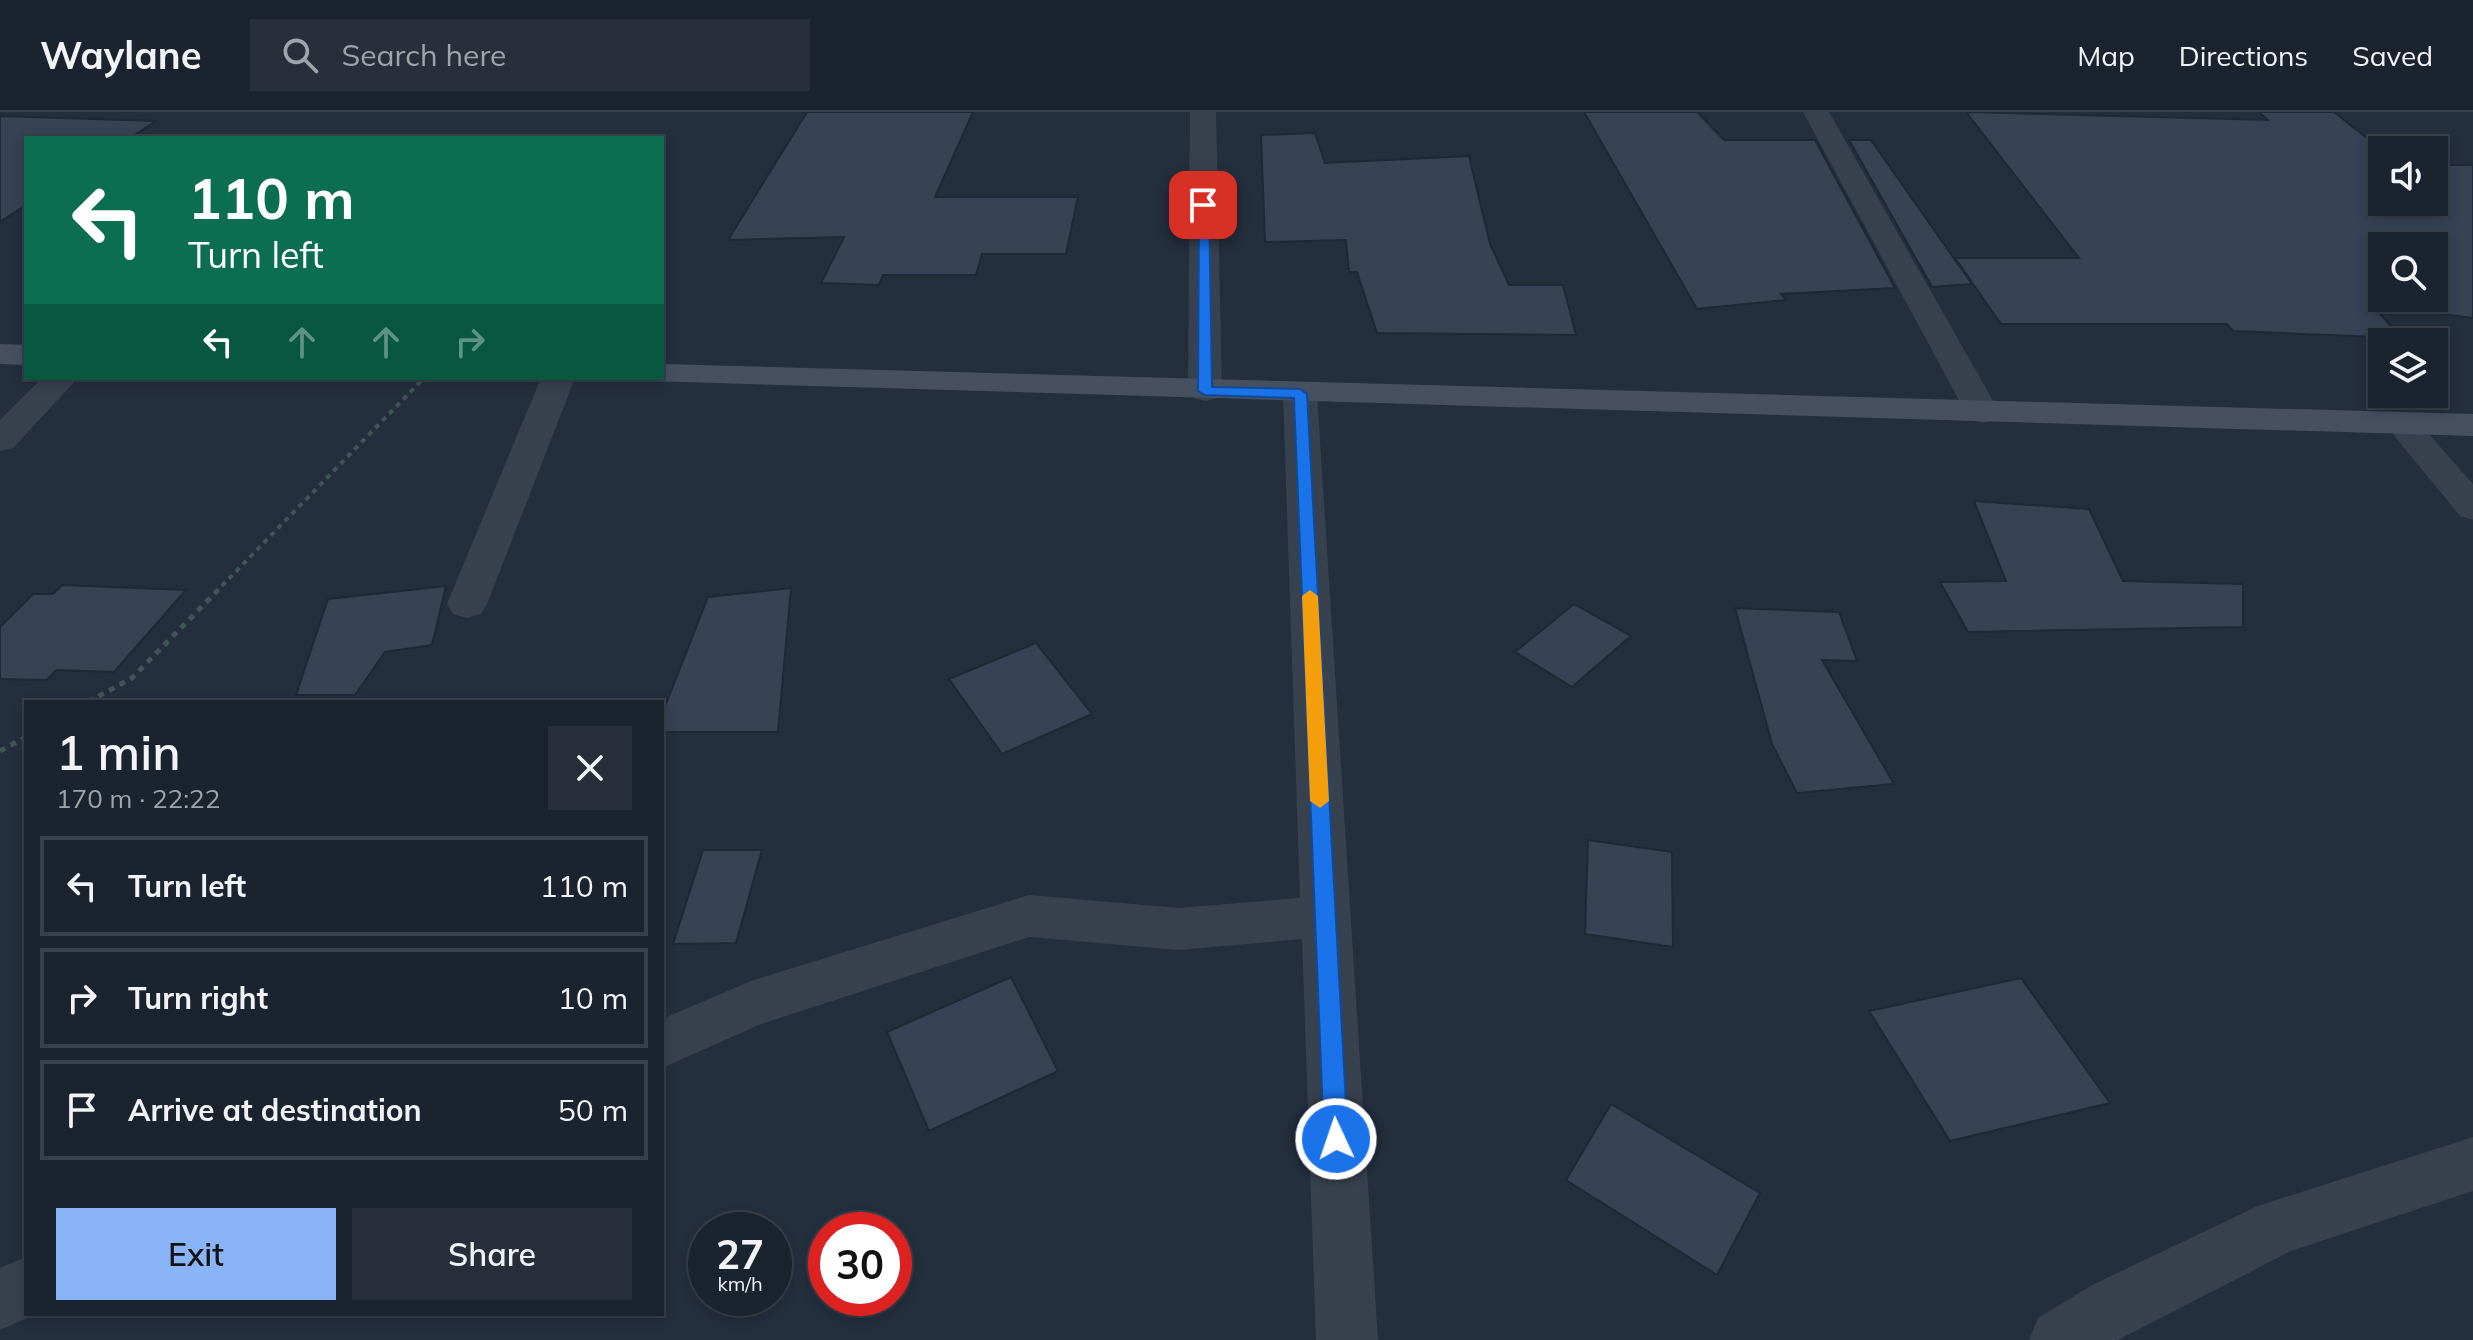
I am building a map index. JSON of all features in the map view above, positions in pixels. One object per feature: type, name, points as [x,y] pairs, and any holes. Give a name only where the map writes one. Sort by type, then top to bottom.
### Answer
[{"type":"street","points":[[1203,112],[1205,391]]},
{"type":"street","points":[[1816,112],[1983,413]]},
{"type":"street","points":[[0,354],[24,355]]},
{"type":"street","points":[[664,374],[2473,425]]},
{"type":"street","points":[[0,440],[59,380]]},
{"type":"street","points":[[467,604],[557,380]]},
{"type":"street","points":[[1300,394],[1347,1340]]},
{"type":"street","points":[[2400,422],[2473,508]]},
{"type":"street","points":[[664,1043],[751,1004],[816,986],[1029,916],[1179,929],[1325,917]]},
{"type":"street","points":[[2060,1340],[2116,1306],[2279,1226],[2473,1164]]},
{"type":"street","points":[[0,1278],[24,1274]]},
{"type":"street","points":[[0,1299],[24,1288]]},
{"type":"path","points":[[92,700],[132,678],[422,380]]},
{"type":"path","points":[[0,751],[24,738]]},
{"type":"building","points":[[807,112],[973,112],[935,197],[1078,197],[1066,254],[982,254],[976,275],[883,275],[879,285],[821,283],[844,237],[728,240]]},
{"type":"building","points":[[1584,112],[1697,112],[1724,140],[1815,140],[1895,288],[1781,294],[1786,300],[1697,309]]},
{"type":"building","points":[[1966,112],[2268,120],[2259,112],[2334,112],[2368,139],[2368,216],[2448,216],[2448,165],[2473,165],[2473,318],[2426,312],[2448,312],[2448,232],[2368,232],[2368,312],[2378,312],[2393,328],[2368,328],[2368,337],[2233,331],[2227,324],[2001,324],[1955,258],[2079,258]]},
{"type":"building","points":[[0,116],[156,121],[133,136],[24,136],[24,206],[0,222]]},
{"type":"building","points":[[1315,133],[1325,163],[1469,156],[1490,244],[1509,285],[1563,285],[1576,335],[1377,333],[1357,272],[1349,272],[1346,240],[1265,242],[1261,135]]},
{"type":"building","points":[[1849,140],[1871,140],[1972,284],[1932,287]]},
{"type":"building","points":[[1974,501],[2089,509],[2123,581],[2243,584],[2243,627],[1968,632],[1940,582],[2006,581]]},
{"type":"building","points":[[62,585],[186,590],[114,672],[56,670],[47,680],[0,679],[0,627],[33,594],[53,594]]},
{"type":"building","points":[[446,586],[432,645],[385,652],[355,695],[296,695],[328,599]]},
{"type":"building","points":[[791,588],[778,732],[664,732],[664,709],[708,597]]},
{"type":"building","points":[[1574,604],[1631,636],[1572,687],[1515,652]]},
{"type":"building","points":[[1735,608],[1839,612],[1857,661],[1822,660],[1894,784],[1797,793],[1772,744]]},
{"type":"building","points":[[1036,643],[1092,714],[1002,754],[949,679]]},
{"type":"building","points":[[1588,840],[1672,852],[1673,947],[1585,934]]},
{"type":"building","points":[[703,850],[762,850],[736,943],[673,944]]},
{"type":"building","points":[[1011,977],[1058,1071],[929,1131],[887,1032]]},
{"type":"building","points":[[2021,978],[2110,1103],[1950,1141],[1869,1011]]},
{"type":"building","points":[[1611,1104],[1760,1193],[1717,1275],[1566,1180]]},
{"type":"slow traffic","points":[[1310,596],[1320,801]]},
{"type":"route","points":[[1203,205],[1205,391],[1300,394],[1336,1139]]}]
